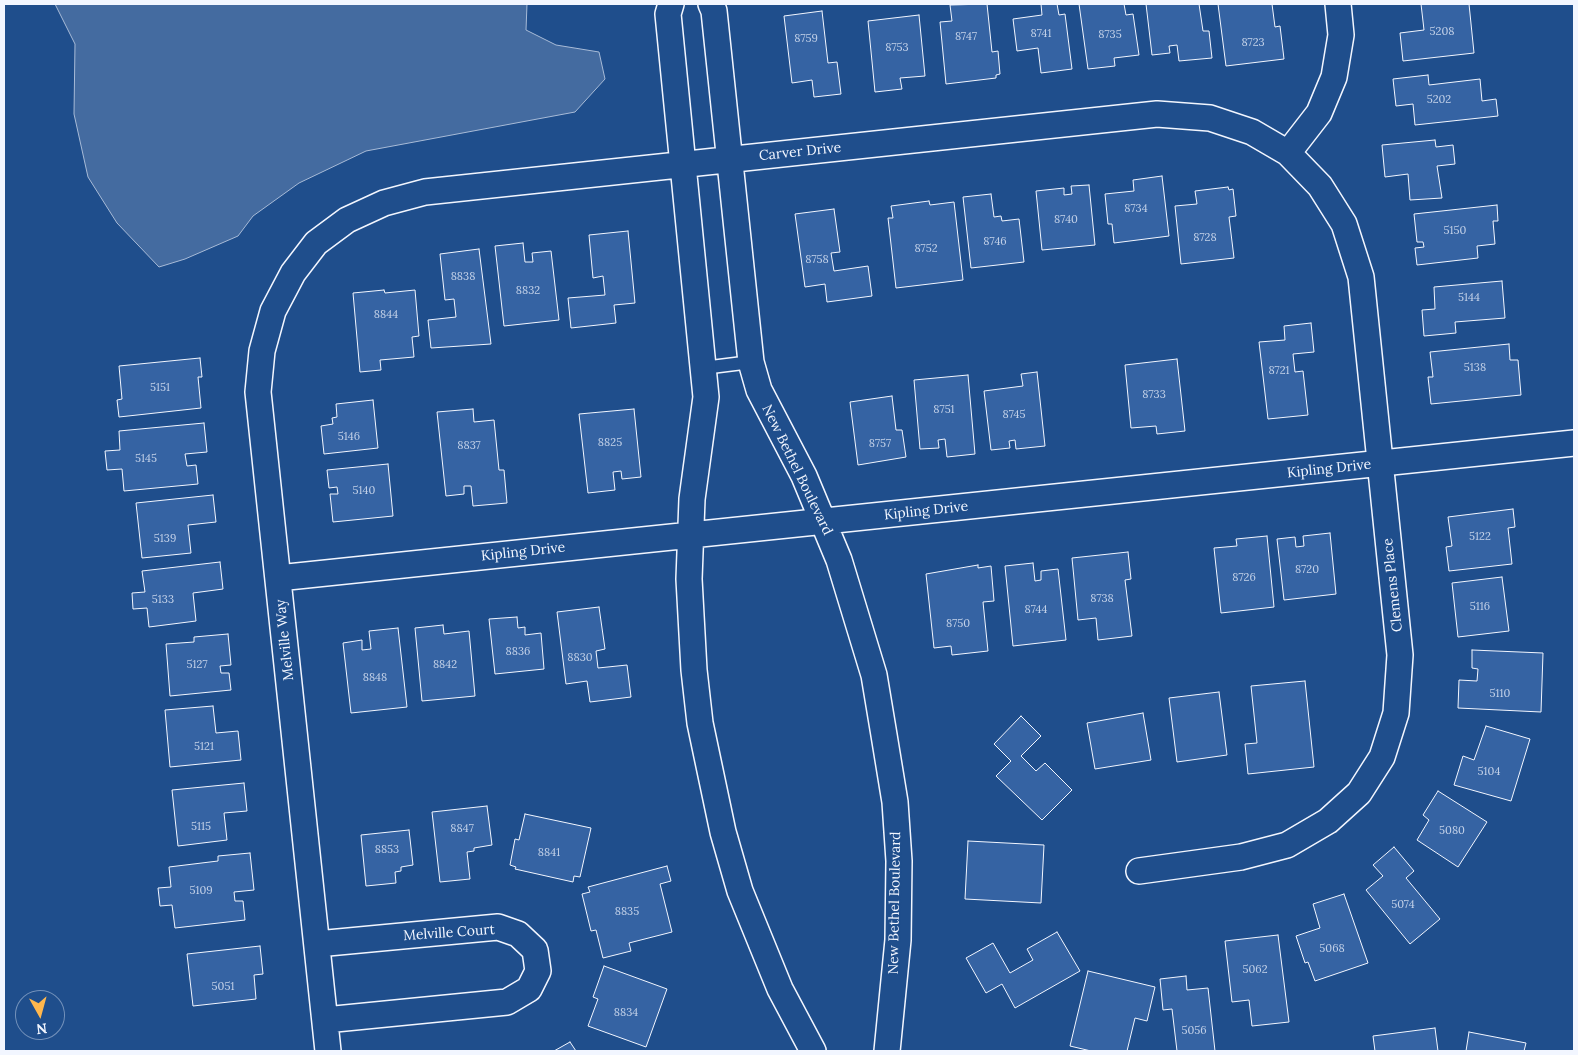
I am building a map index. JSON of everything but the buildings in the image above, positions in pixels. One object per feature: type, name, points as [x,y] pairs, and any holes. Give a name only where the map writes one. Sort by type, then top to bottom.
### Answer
[{"type":"street","points":[[671,4],[668,14],[706,397],[692,498],[689,579],[694,670],[700,722],[723,832],[740,891],[762,950],[780,989],[813,1051]]},
{"type":"street","name":"New Bethel Boulevard","points":[[710,4],[714,11],[751,362],[759,390],[804,476],[839,560],[874,675],[895,802],[899,861],[898,940],[887,1051]]},
{"type":"street","points":[[1288,153],[1320,113],[1334,77],[1341,35],[1338,4]]},
{"type":"street","name":"Carver Drive","points":[[316,244],[348,220],[374,207],[425,192],[1157,114],[1210,118],[1252,132],[1288,153]]},
{"type":"street","name":"Clemens Place","points":[[1140,871],[1241,857],[1287,845],[1328,821],[1359,793],[1382,758],[1396,713],[1400,655],[1361,277],[1344,224],[1320,186],[1288,153]]},
{"type":"street","name":"Melville Way","points":[[316,244],[293,272],[277,303],[262,351],[258,392],[328,1051]]},
{"type":"street","name":"Kipling Drive","points":[[278,578],[1574,443]]},
{"type":"street","name":"Melville Court","points":[[317,944],[498,927],[518,934],[535,950],[538,971],[529,989],[507,1002],[325,1020]]},
{"type":"lane","points":[[703,368],[751,362]]},
{"type":"water","points":[[55,4],[527,4],[526,30],[556,45],[599,52],[605,79],[575,112],[366,151],[299,183],[253,216],[238,236],[185,259],[159,267],[117,223],[88,177],[74,114],[75,44]]}]
